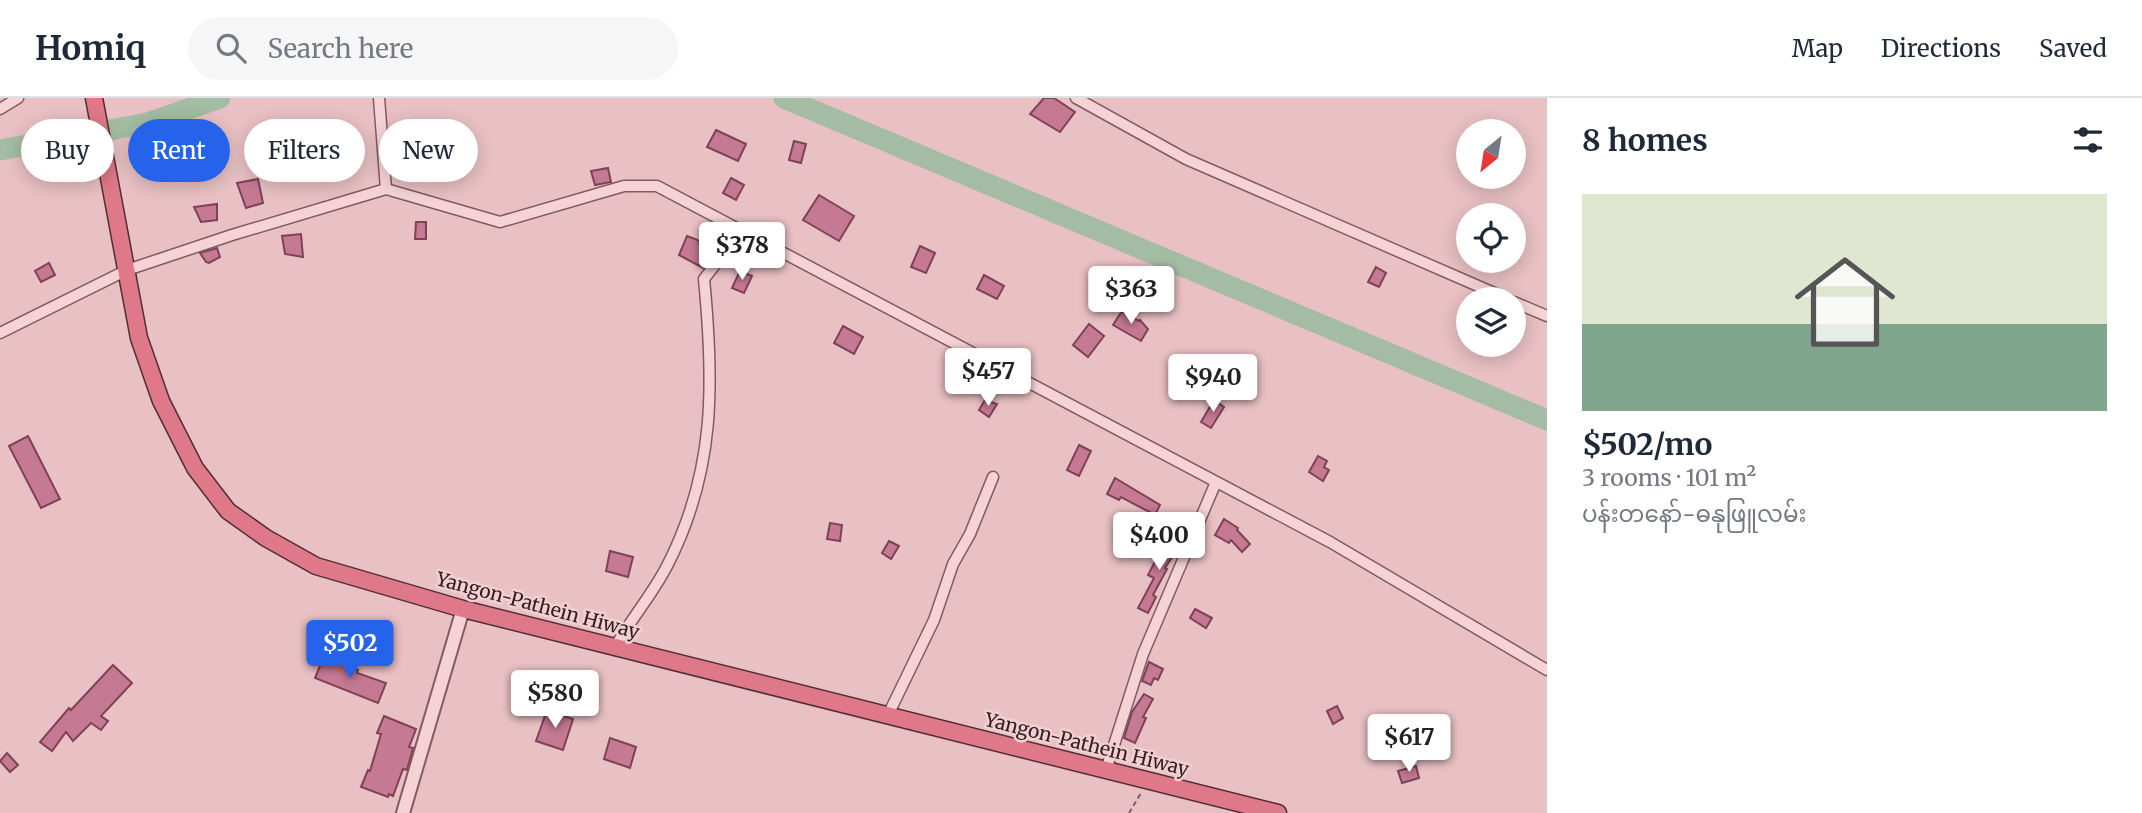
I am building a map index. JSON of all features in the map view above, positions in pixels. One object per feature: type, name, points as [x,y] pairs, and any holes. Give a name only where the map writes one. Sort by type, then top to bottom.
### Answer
[{"type":"highway","name":"Yangon-Pathein Hiway","points":[[94,98],[139,338],[161,401],[195,468],[228,511],[266,538],[316,566],[463,609],[1278,813]]},
{"type":"street","points":[[379,98],[386,189]]},
{"type":"street","points":[[1076,98],[1186,159],[1480,287]]},
{"type":"street","points":[[0,109],[16,99]]},
{"type":"street","points":[[0,333],[127,270],[386,189],[500,222],[624,186],[657,186],[1330,542],[1547,670]]},
{"type":"street","points":[[615,647],[668,565],[696,497],[710,409],[711,368],[704,279],[725,252],[750,236]]},
{"type":"street","points":[[1526,307],[1547,316]]},
{"type":"street","points":[[888,715],[934,620],[953,564],[970,534],[993,477]]},
{"type":"street","points":[[1106,770],[1143,654],[1216,482]]},
{"type":"street","points":[[403,813],[463,609]]},
{"type":"path","points":[[1129,813],[1150,781]]},
{"type":"building","points":[[1044,98],[1054,98],[1075,112],[1060,132],[1030,114]]},
{"type":"building","points":[[716,130],[746,144],[738,161],[707,147]]},
{"type":"building","points":[[794,141],[806,144],[801,163],[789,160]]},
{"type":"building","points":[[608,168],[611,182],[595,185],[591,171]]},
{"type":"building","points":[[731,178],[744,185],[736,200],[723,193]]},
{"type":"building","points":[[259,182],[263,203],[246,208],[237,183]]},
{"type":"building","points":[[819,195],[854,216],[839,241],[803,220]]},
{"type":"building","points":[[217,204],[217,220],[201,222],[194,207]]},
{"type":"building","points":[[416,222],[426,222],[426,239],[415,239]]},
{"type":"building","points":[[301,234],[303,257],[285,254],[282,236]]},
{"type":"building","points":[[687,236],[715,251],[703,268],[679,255]]},
{"type":"building","points":[[920,246],[935,253],[926,273],[911,267]]},
{"type":"building","points":[[217,248],[220,257],[206,262],[200,253]]},
{"type":"building","points":[[49,263],[55,275],[41,282],[35,271]]},
{"type":"building","points":[[1376,267],[1386,273],[1379,287],[1368,282]]},
{"type":"building","points":[[740,271],[752,276],[744,293],[732,288]]},
{"type":"building","points":[[984,275],[1004,286],[997,299],[977,289]]},
{"type":"building","points":[[1122,311],[1140,320],[1148,329],[1141,341],[1113,325]]},
{"type":"building","points":[[1089,324],[1104,336],[1088,357],[1073,345]]},
{"type":"building","points":[[843,326],[863,337],[854,354],[834,343]]},
{"type":"building","points":[[1203,361],[1220,370],[1208,393],[1199,388],[1202,382],[1194,378]]},
{"type":"building","points":[[985,400],[997,404],[989,417],[979,410]]},
{"type":"building","points":[[1214,400],[1224,407],[1211,428],[1201,422]]},
{"type":"building","points":[[28,436],[60,499],[41,508],[9,446]]},
{"type":"building","points":[[1079,445],[1091,451],[1079,476],[1067,470]]},
{"type":"building","points":[[1318,456],[1327,461],[1324,467],[1329,470],[1323,481],[1309,472]]},
{"type":"building","points":[[1115,478],[1160,505],[1155,515],[1121,497],[1119,500],[1107,494]]},
{"type":"building","points":[[1224,519],[1238,528],[1250,544],[1242,552],[1231,540],[1229,543],[1215,535]]},
{"type":"building","points":[[830,523],[842,525],[840,541],[827,539]]},
{"type":"building","points":[[1166,536],[1180,545],[1165,568],[1167,569],[1153,595],[1156,597],[1148,613],[1138,608],[1154,578],[1148,575]]},
{"type":"building","points":[[889,541],[899,546],[891,559],[882,553]]},
{"type":"building","points":[[610,551],[633,557],[628,577],[606,571]]},
{"type":"building","points":[[1195,609],[1212,618],[1206,628],[1190,618]]},
{"type":"building","points":[[324,656],[358,670],[357,673],[386,683],[378,703],[315,678]]},
{"type":"building","points":[[1149,662],[1163,669],[1158,680],[1154,678],[1151,685],[1142,681]]},
{"type":"building","points":[[113,665],[132,683],[101,716],[108,721],[101,730],[91,723],[73,741],[66,732],[52,751],[40,742],[69,708],[71,710]]},
{"type":"building","points":[[1144,694],[1153,699],[1143,717],[1146,718],[1135,743],[1124,738],[1132,712]]},
{"type":"building","points":[[1337,706],[1343,718],[1333,724],[1327,711]]},
{"type":"building","points":[[547,710],[573,719],[563,750],[536,741]]},
{"type":"building","points":[[384,716],[416,729],[409,747],[413,748],[407,770],[403,769],[393,796],[389,794],[388,797],[361,787],[368,770],[370,771],[381,734],[377,733]]},
{"type":"building","points":[[610,738],[636,747],[630,768],[604,759]]},
{"type":"building","points":[[7,753],[18,765],[10,772],[0,761]]},
{"type":"building","points":[[1416,766],[1419,778],[1402,783],[1398,771]]},
{"type":"waterway","points":[[0,150],[148,123],[220,98]]},
{"type":"waterway","points":[[784,98],[1547,420]]}]
